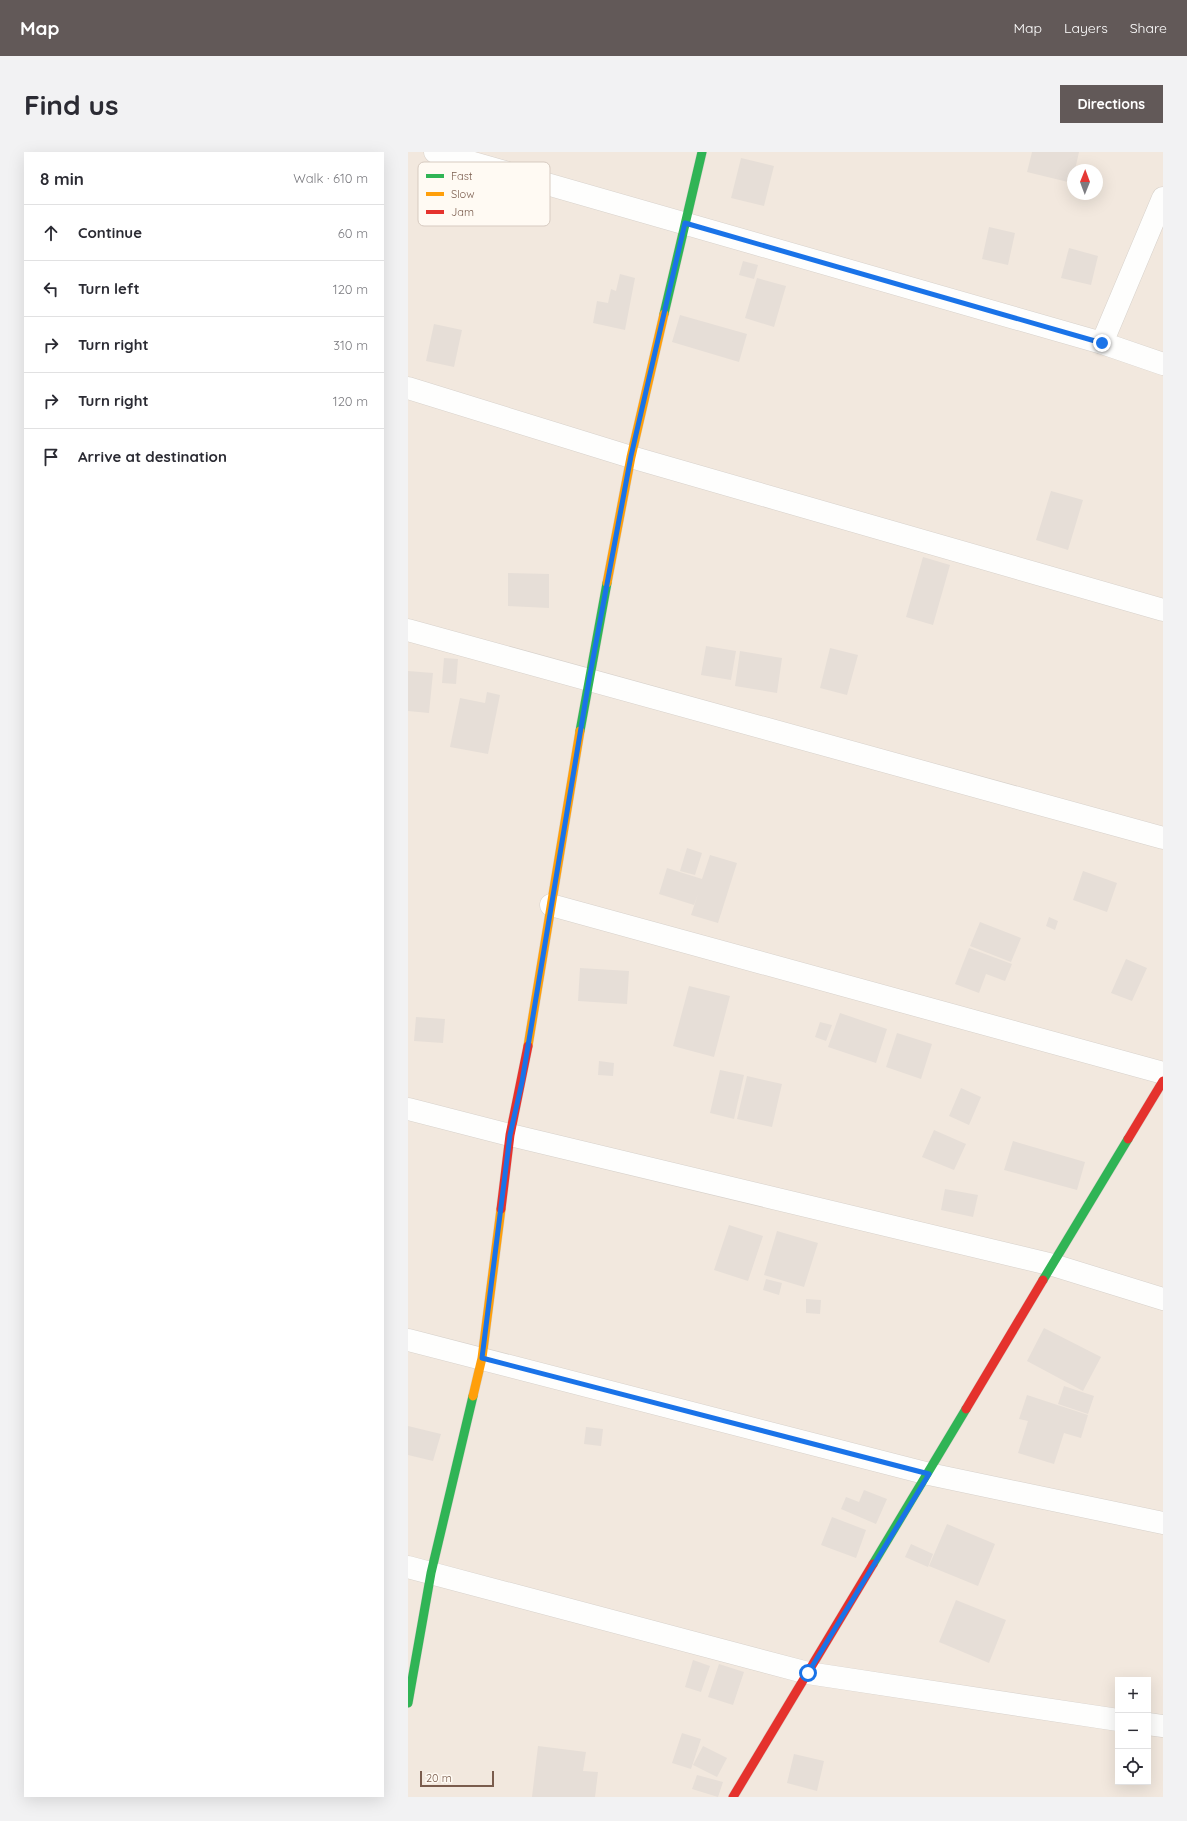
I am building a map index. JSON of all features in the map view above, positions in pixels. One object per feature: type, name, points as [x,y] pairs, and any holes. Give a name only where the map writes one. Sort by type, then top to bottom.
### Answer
[{"type":"street","points":[[435,152],[470,162]]},
{"type":"street","points":[[408,1703],[431,1573],[482,1358],[510,1135],[522,1082],[589,680],[631,456],[702,152]]},
{"type":"street","points":[[550,185],[1102,343],[1163,364]]},
{"type":"street","points":[[1102,343],[1163,198]]},
{"type":"street","points":[[408,388],[631,456],[1163,610]]},
{"type":"street","points":[[408,630],[1163,838]]},
{"type":"street","points":[[551,905],[1163,1073]]},
{"type":"street","points":[[733,1797],[929,1474],[1163,1081]]},
{"type":"street","points":[[408,1109],[510,1135],[1053,1265],[1163,1299]]},
{"type":"street","points":[[408,1340],[929,1474],[1163,1523]]},
{"type":"street","points":[[408,1567],[808,1673],[1115,1720]]},
{"type":"street","points":[[1151,1724],[1163,1726]]},
{"type":"shaded area","points":[[408,152],[1163,152],[1163,1797],[408,1797]]},
{"type":"building","points":[[1032,152],[1079,152],[1076,164],[1067,164],[1067,182],[1027,172]]},
{"type":"building","points":[[741,158],[774,166],[764,206],[731,198]]},
{"type":"building","points":[[989,227],[1015,233],[1008,265],[982,259]]},
{"type":"building","points":[[1069,248],[1098,256],[1091,285],[1061,278]]},
{"type":"building","points":[[743,261],[758,265],[754,279],[739,275]]},
{"type":"building","points":[[620,274],[635,278],[625,330],[593,323],[597,301],[608,303],[611,289],[616,291]]},
{"type":"building","points":[[757,278],[786,286],[774,327],[745,318]]},
{"type":"building","points":[[680,315],[747,334],[739,362],[672,342]]},
{"type":"building","points":[[434,324],[462,330],[454,367],[426,361]]},
{"type":"building","points":[[1051,491],[1083,500],[1068,550],[1036,540]]},
{"type":"building","points":[[923,557],[950,565],[933,625],[906,617]]},
{"type":"building","points":[[508,573],[549,574],[549,608],[508,606]]},
{"type":"building","points":[[706,646],[736,651],[731,680],[701,675]]},
{"type":"building","points":[[830,648],[858,655],[847,695],[820,688]]},
{"type":"building","points":[[740,651],[782,658],[777,693],[735,686]]},
{"type":"building","points":[[444,658],[458,659],[456,684],[442,683]]},
{"type":"building","points":[[408,671],[433,673],[429,713],[408,711]]},
{"type":"building","points":[[487,692],[500,695],[488,754],[450,747],[460,698],[485,703]]},
{"type":"building","points":[[687,848],[702,853],[695,875],[680,871]]},
{"type":"building","points":[[710,855],[737,863],[718,923],[691,915],[698,894],[694,905],[659,894],[667,868],[702,879]]},
{"type":"building","points":[[1083,871],[1117,883],[1107,912],[1073,900]]},
{"type":"building","points":[[1049,917],[1058,921],[1055,930],[1046,926]]},
{"type":"building","points":[[980,922],[1021,938],[1011,962],[970,946]]},
{"type":"building","points":[[969,948],[1012,964],[1005,981],[986,974],[979,993],[955,984]]},
{"type":"building","points":[[1126,959],[1147,968],[1132,1001],[1111,993]]},
{"type":"building","points":[[580,968],[629,971],[627,1004],[578,1001]]},
{"type":"building","points":[[689,986],[730,996],[714,1057],[673,1046]]},
{"type":"building","points":[[840,1013],[887,1029],[876,1063],[828,1047]]},
{"type":"building","points":[[416,1017],[445,1019],[443,1043],[414,1041]]},
{"type":"building","points":[[820,1022],[832,1025],[826,1041],[815,1037]]},
{"type":"building","points":[[897,1033],[932,1044],[921,1079],[886,1067]]},
{"type":"building","points":[[599,1061],[614,1063],[613,1076],[598,1075]]},
{"type":"building","points":[[720,1070],[744,1075],[734,1119],[710,1113]]},
{"type":"building","points":[[747,1076],[782,1084],[772,1127],[737,1119]]},
{"type":"building","points":[[961,1088],[981,1097],[969,1125],[949,1116]]},
{"type":"building","points":[[934,1130],[966,1144],[954,1170],[922,1157]]},
{"type":"building","points":[[1013,1141],[1085,1162],[1077,1190],[1004,1170]]},
{"type":"building","points":[[945,1189],[978,1195],[973,1217],[941,1210]]},
{"type":"building","points":[[729,1225],[763,1236],[748,1281],[714,1270]]},
{"type":"building","points":[[777,1231],[818,1243],[804,1287],[764,1275]]},
{"type":"building","points":[[766,1279],[782,1283],[779,1295],[763,1290]]},
{"type":"building","points":[[806,1299],[821,1300],[820,1314],[806,1313]]},
{"type":"building","points":[[1044,1328],[1101,1357],[1083,1391],[1027,1361]]},
{"type":"building","points":[[1064,1386],[1094,1396],[1088,1414],[1058,1404]]},
{"type":"building","points":[[1027,1395],[1088,1415],[1081,1438],[1064,1433],[1054,1464],[1018,1453],[1028,1421],[1019,1419]]},
{"type":"building","points":[[408,1426],[441,1434],[433,1461],[408,1455]]},
{"type":"building","points":[[586,1427],[603,1429],[601,1446],[584,1444]]},
{"type":"building","points":[[864,1490],[887,1499],[876,1524],[841,1509],[846,1497],[859,1502]]},
{"type":"building","points":[[832,1517],[866,1530],[856,1558],[821,1545]]},
{"type":"building","points":[[947,1524],[995,1544],[978,1586],[929,1566]]},
{"type":"building","points":[[911,1544],[933,1554],[928,1567],[905,1557]]},
{"type":"building","points":[[956,1600],[1006,1620],[989,1663],[939,1642]]},
{"type":"building","points":[[693,1660],[710,1666],[701,1692],[685,1687]]},
{"type":"building","points":[[719,1664],[744,1672],[733,1705],[708,1697]]},
{"type":"building","points":[[682,1733],[701,1739],[691,1769],[672,1763]]},
{"type":"building","points":[[538,1746],[586,1752],[583,1771],[598,1772],[595,1797],[532,1797]]},
{"type":"building","points":[[703,1746],[727,1758],[717,1777],[693,1765]]},
{"type":"building","points":[[794,1754],[824,1761],[817,1791],[787,1783]]},
{"type":"building","points":[[697,1775],[723,1782],[718,1797],[692,1789]]},
{"type":"traffic: fast","points":[[664,314],[702,152]]},
{"type":"traffic: fast","points":[[580,731],[607,583]]},
{"type":"traffic: fast","points":[[1043,1280],[1128,1139]]},
{"type":"traffic: fast","points":[[408,1703],[431,1573],[473,1396]]},
{"type":"traffic: fast","points":[[873,1564],[966,1409]]},
{"type":"traffic: slow","points":[[607,583],[631,457],[664,314]]},
{"type":"traffic: slow","points":[[528,1046],[580,731]]},
{"type":"traffic: slow","points":[[473,1396],[482,1358],[501,1209]]},
{"type":"traffic: jam","points":[[501,1209],[510,1135],[528,1046]]},
{"type":"traffic: jam","points":[[1128,1139],[1163,1081]]},
{"type":"traffic: jam","points":[[966,1409],[1043,1280]]},
{"type":"traffic: jam","points":[[733,1797],[873,1564]]},
{"type":"route","points":[[808,1673],[929,1474],[482,1358],[510,1135],[522,1082],[589,680],[631,456],[685,223],[1102,343]]}]
